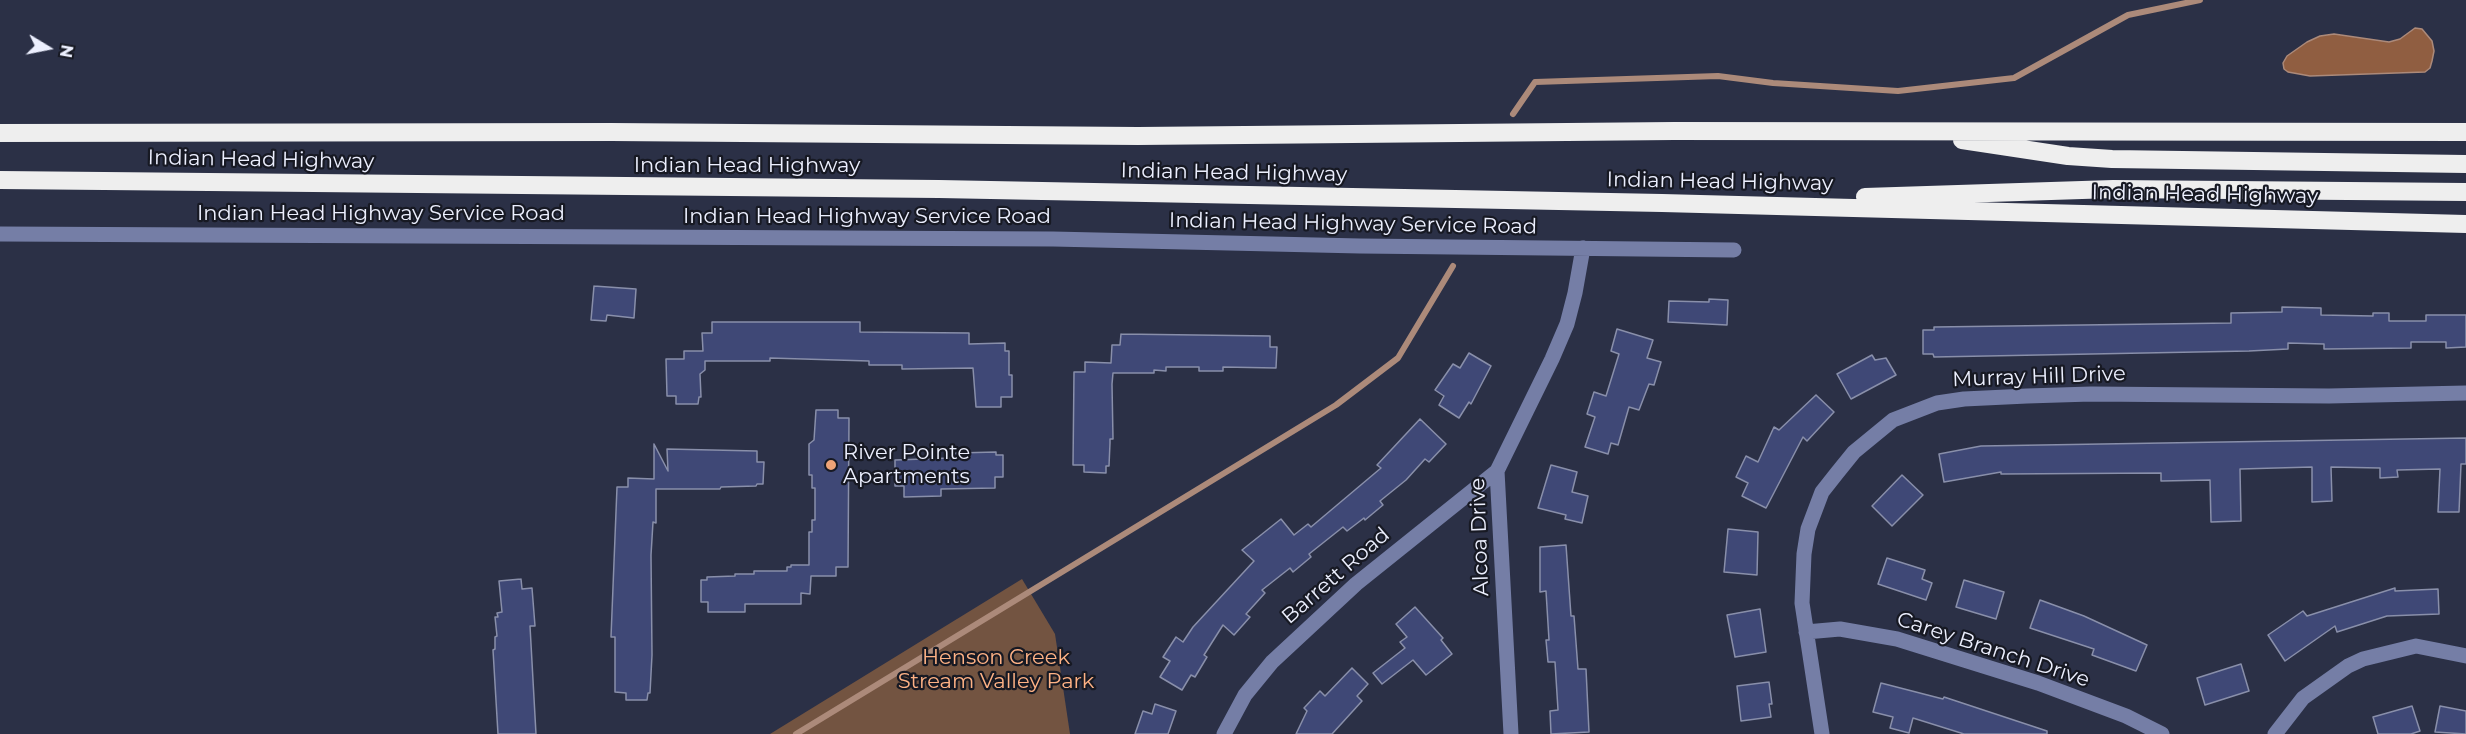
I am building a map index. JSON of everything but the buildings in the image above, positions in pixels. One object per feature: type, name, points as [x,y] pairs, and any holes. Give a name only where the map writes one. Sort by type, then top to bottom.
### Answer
[{"type":"highway","name":"Indian Head Highway","points":[[0,133],[623,132],[1138,136],[1899,131],[2466,132]]},
{"type":"highway","points":[[1899,131],[2068,156],[2112,159],[2466,164]]},
{"type":"highway","name":"Indian Head Highway","points":[[0,180],[951,189],[1662,203],[2466,224]]},
{"type":"highway","points":[[1662,203],[2113,189],[2466,192]]},
{"type":"street","name":"Indian Head Highway Service Road","points":[[0,234],[1041,239],[1360,246],[1734,250]]},
{"type":"street","name":"Alcoa Drive","points":[[1511,734],[1497,471],[1567,324],[1583,248]]},
{"type":"street","name":"Murray Hill Drive","points":[[1822,734],[1802,593],[1808,529],[1822,492],[1854,452],[1893,420],[1937,403],[1964,399],[2027,396],[2091,394],[2329,396],[2466,393]]},
{"type":"street","name":"Barrett Road","points":[[1224,734],[1245,695],[1272,662],[1356,584],[1497,471]]},
{"type":"street","name":"Carey Branch Drive","points":[[1806,632],[1840,629],[1897,639],[2038,682],[2126,716],[2162,734]]},
{"type":"street","points":[[2276,734],[2303,698],[2341,670],[2363,659],[2416,646],[2466,656]]},
{"type":"green space","name":"Henson Creek Stream Valley Park","points":[[1022,579],[1055,634],[1070,734],[770,734]]},
{"type":"shaded area","points":[[2415,28],[2422,29],[2432,41],[2434,51],[2432,61],[2430,68],[2425,72],[2310,76],[2288,72],[2284,69],[2283,63],[2287,56],[2320,36],[2334,34],[2389,42],[2400,39]]},
{"type":"waterway","points":[[1513,114],[1535,82],[1718,76],[1773,83],[1898,91],[2014,78],[2128,15],[2200,0]]},
{"type":"waterway","points":[[796,734],[1336,405],[1398,358],[1453,266]]},
{"type":"place","name":"River Pointe Apartments","points":[[831,465]]}]
